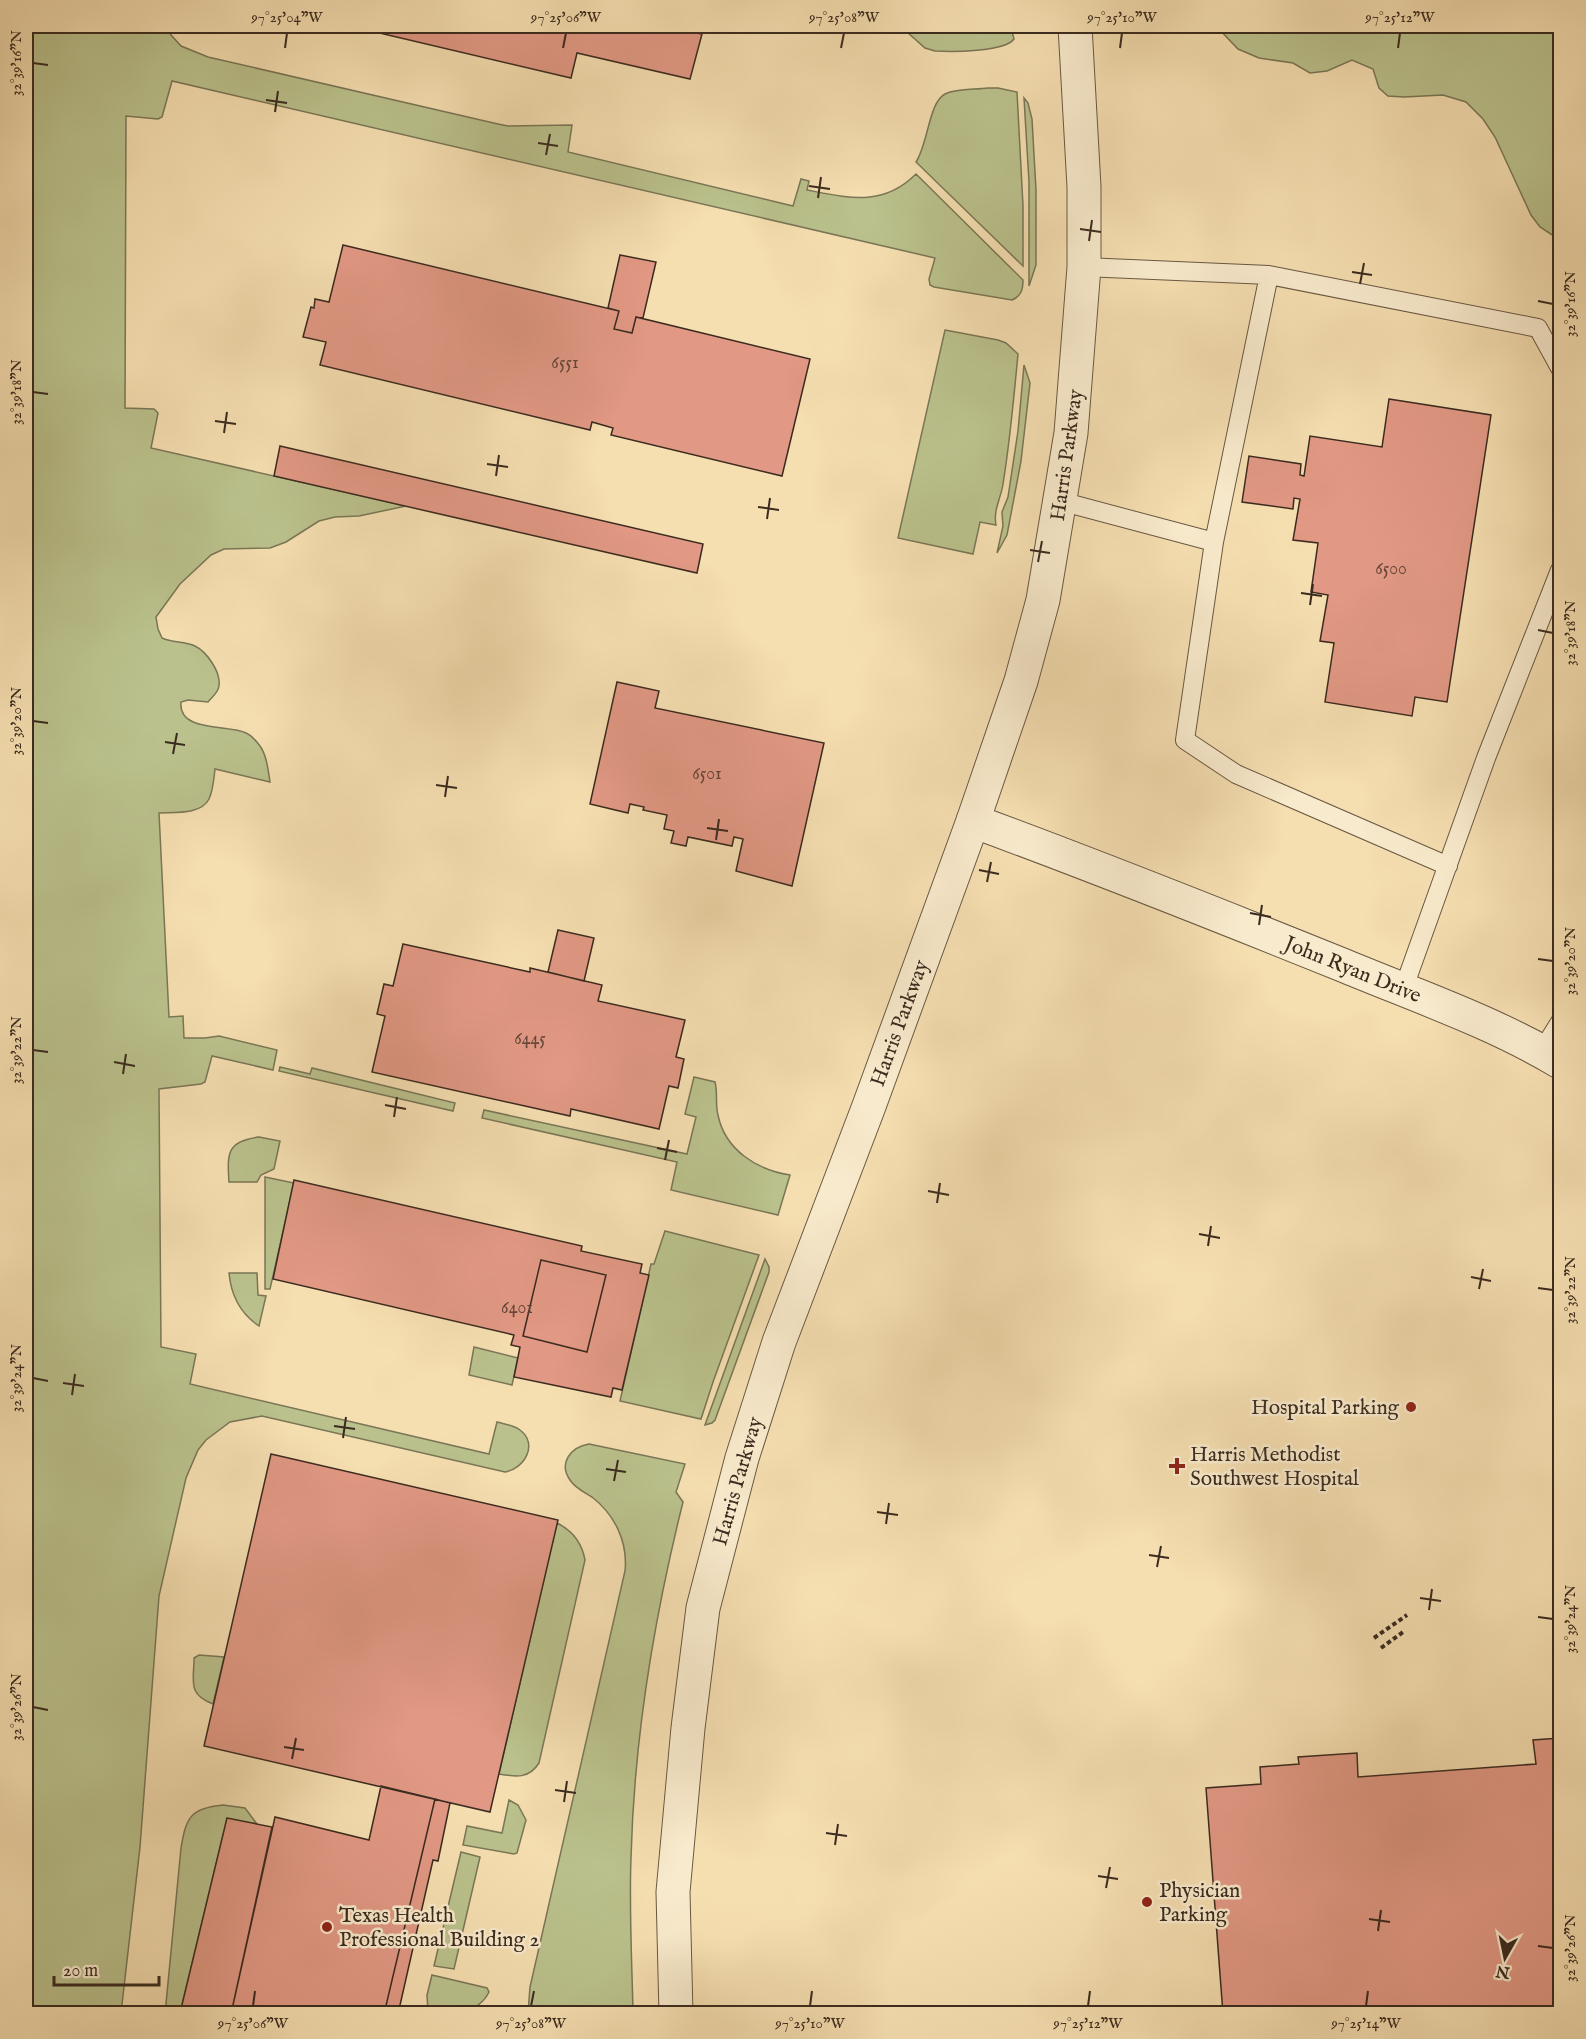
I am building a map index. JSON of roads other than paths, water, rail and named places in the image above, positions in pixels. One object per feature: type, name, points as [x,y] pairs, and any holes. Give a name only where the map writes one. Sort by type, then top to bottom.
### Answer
[{"type":"street","name":"Harris Parkway","points":[[676,2013],[673,1892],[687,1728],[703,1608],[742,1458],[779,1342],[869,1106],[973,821],[1021,681],[1043,600],[1071,433],[1084,267],[1084,187],[1075,26]]},
{"type":"street","name":"John Ryan Drive","points":[[973,821],[1109,871],[1403,990],[1551,1056]]},
{"type":"lane","points":[[1084,267],[1269,274],[1538,328],[1560,368]]},
{"type":"lane","points":[[1269,274],[1214,542],[1185,740],[1236,774],[1448,866]]},
{"type":"lane","points":[[1060,501],[1214,542]]},
{"type":"lane","points":[[1403,990],[1486,758],[1560,570]]},
{"type":"lane","points":[[1551,1056],[1560,1022]]},
{"type":"place","name":"Hospital Parking","points":[[1411,1407]]},
{"type":"place","name":"Harris Methodist Southwest Hospital","points":[[1177,1466]]},
{"type":"place","name":"Physician Parking","points":[[1147,1902]]},
{"type":"place","name":"Texas Health Professional Building 2","points":[[327,1927]]}]
